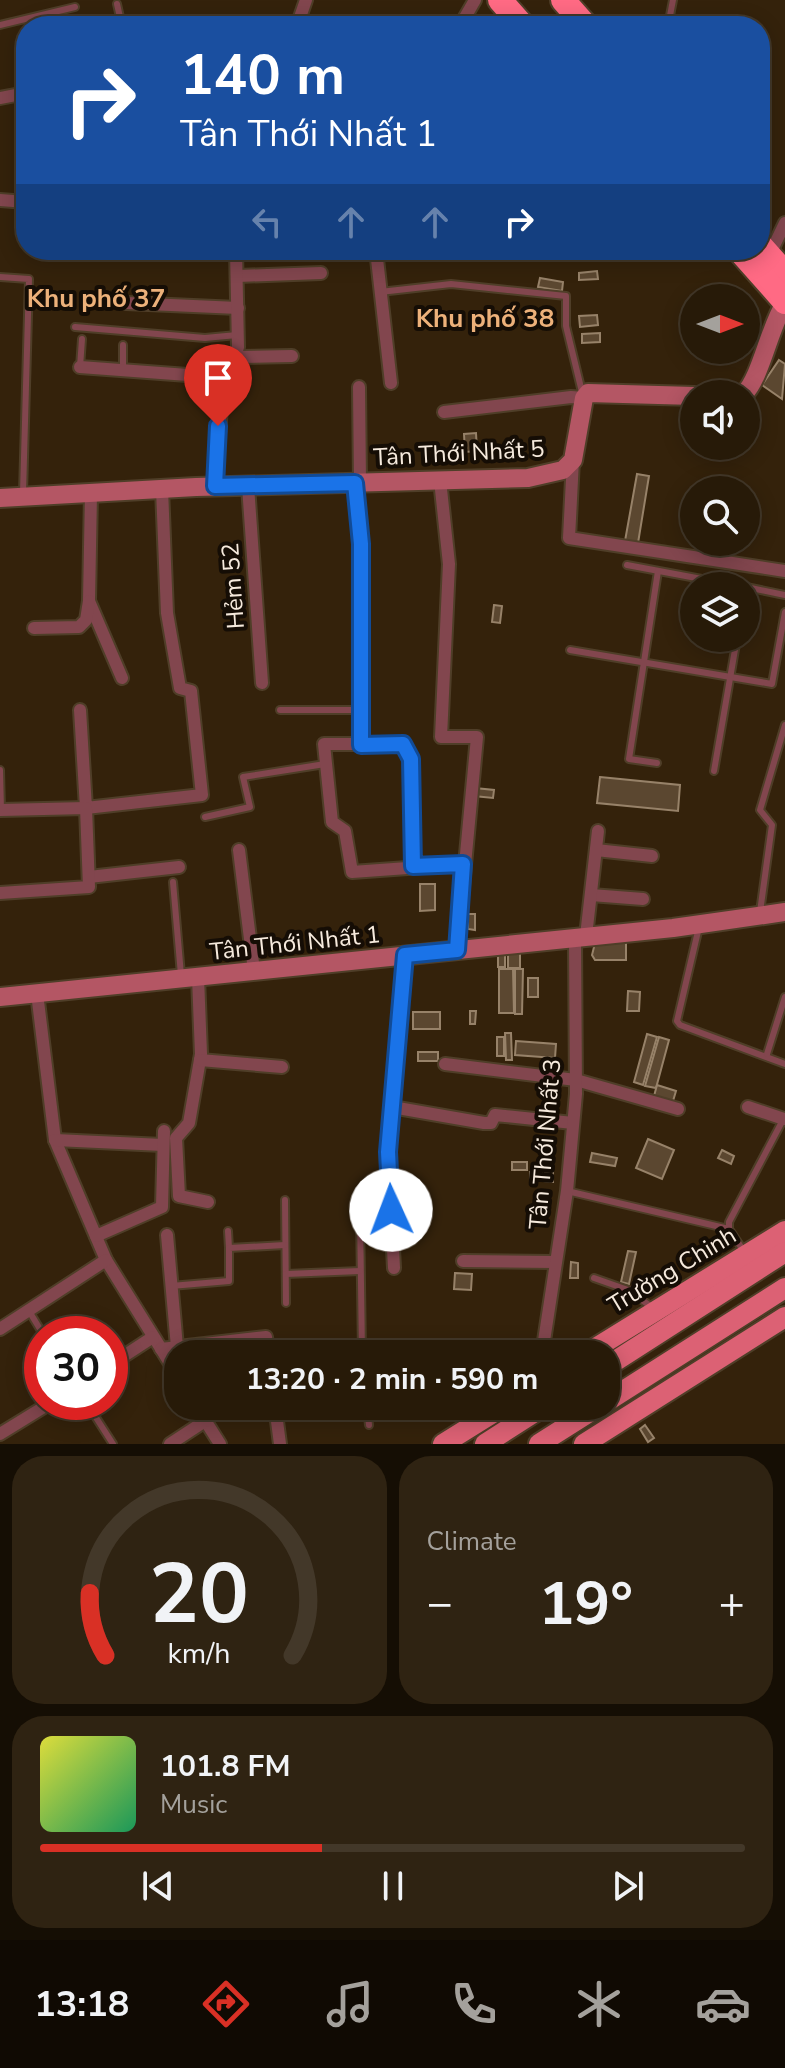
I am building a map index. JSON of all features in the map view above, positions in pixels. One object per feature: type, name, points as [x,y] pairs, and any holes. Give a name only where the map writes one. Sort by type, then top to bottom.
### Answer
[{"type":"highway","points":[[500,0],[514,16]]},
{"type":"highway","points":[[518,0],[557,12]]},
{"type":"highway","points":[[730,260],[746,279],[775,274]]},
{"type":"highway","points":[[754,260],[775,274]]},
{"type":"main road","name":"Trường Chinh","points":[[608,1340],[785,1231]]},
{"type":"main road","name":"Trường Chinh","points":[[620,1358],[785,1252]]},
{"type":"main road","points":[[620,1393],[785,1288]]},
{"type":"main road","points":[[588,1443],[785,1317]]},
{"type":"main road","points":[[443,1444],[482,1420]]},
{"type":"main road","points":[[485,1444],[522,1420]]},
{"type":"main road","points":[[539,1444],[577,1420]]},
{"type":"street","points":[[754,380],[774,321],[775,274],[785,223]]},
{"type":"street","points":[[215,486],[222,395],[235,357],[237,260]]},
{"type":"street","points":[[377,260],[391,383]]},
{"type":"street","points":[[238,276],[321,273]]},
{"type":"street","points":[[126,303],[238,308]]},
{"type":"street","points":[[235,357],[292,356]]},
{"type":"street","points":[[80,367],[228,378]]},
{"type":"street","points":[[359,387],[361,745]]},
{"type":"street","points":[[444,412],[548,399],[584,398],[588,393],[680,396]]},
{"type":"street","name":"Tân Thới Nhất 5","points":[[0,498],[215,486],[528,478],[563,470],[573,460],[584,398]]},
{"type":"street","points":[[573,460],[569,538],[785,571]]},
{"type":"street","points":[[440,480],[449,564],[441,737],[477,737],[457,950]]},
{"type":"street","name":"Hẻm 52","points":[[248,486],[262,683]]},
{"type":"street","points":[[1,810],[86,808],[202,795],[191,691],[180,688],[167,613],[162,489]]},
{"type":"street","points":[[34,628],[79,627],[86,620],[91,493]]},
{"type":"street","points":[[89,601],[122,678]]},
{"type":"street","points":[[0,893],[89,887],[80,710]]},
{"type":"street","points":[[413,866],[411,759],[403,744],[324,744],[332,822],[345,831],[352,872],[463,864]]},
{"type":"street","name":"Tân Thới Nhất 3","points":[[544,1340],[567,1191],[576,1080],[580,937],[591,895],[598,831]]},
{"type":"street","points":[[239,850],[254,971]]},
{"type":"street","points":[[596,850],[652,856]]},
{"type":"street","points":[[89,877],[179,867]]},
{"type":"street","points":[[591,895],[643,899]]},
{"type":"street","name":"Tân Thới Nhất 1","points":[[0,997],[580,937],[785,912]]},
{"type":"street","points":[[394,1268],[388,1152],[405,955]]},
{"type":"street","points":[[190,978],[200,1060],[189,1123],[176,1138],[179,1196],[208,1202]]},
{"type":"street","points":[[37,993],[55,1140],[106,1260],[164,1354]]},
{"type":"street","points":[[200,1060],[282,1067]]},
{"type":"street","points":[[445,1064],[576,1080],[678,1109]]},
{"type":"street","points":[[392,1107],[484,1123],[491,1123],[495,1115],[573,1123]]},
{"type":"street","points":[[748,1107],[784,1117]]},
{"type":"street","points":[[55,1140],[163,1138],[162,1207],[96,1236]]},
{"type":"street","points":[[167,1235],[176,1340]]},
{"type":"street","points":[[0,1329],[106,1260]]},
{"type":"street","points":[[463,1261],[554,1262]]},
{"type":"street","points":[[128,1353],[153,1337]]},
{"type":"street","points":[[239,1340],[266,1337],[266,1340]]},
{"type":"street","points":[[0,1436],[24,1420]]},
{"type":"street","points":[[277,1420],[280,1444]]},
{"type":"street","points":[[170,1444],[205,1421],[220,1444]]},
{"type":"lane","points":[[117,4],[120,16]]},
{"type":"lane","points":[[38,16],[75,7]]},
{"type":"lane","points":[[0,277],[29,279],[22,496]]},
{"type":"lane","points":[[380,292],[451,284],[566,296],[566,326],[584,398]]},
{"type":"lane","points":[[75,327],[205,338],[237,335]]},
{"type":"lane","points":[[80,367],[82,339]]},
{"type":"lane","points":[[123,345],[123,371]]},
{"type":"lane","points":[[627,565],[680,575]]},
{"type":"lane","points":[[657,763],[629,759],[658,571]]},
{"type":"lane","points":[[760,590],[785,595]]},
{"type":"lane","points":[[570,650],[772,684],[785,612]]},
{"type":"lane","points":[[714,771],[735,652]]},
{"type":"lane","points":[[280,710],[361,710]]},
{"type":"lane","points":[[759,915],[772,825],[760,810],[785,725]]},
{"type":"lane","points":[[205,817],[250,807],[243,777],[325,764]]},
{"type":"lane","points":[[0,770],[1,810]]},
{"type":"lane","points":[[173,882],[190,978]]},
{"type":"lane","points":[[700,924],[677,1021],[680,1025],[767,1054],[785,1064]]},
{"type":"lane","points":[[767,1054],[785,997]]},
{"type":"lane","points":[[747,1255],[729,1229],[729,1222],[784,1117]]},
{"type":"lane","points":[[567,1191],[729,1229]]},
{"type":"lane","points":[[285,1200],[286,1303]]},
{"type":"lane","points":[[360,1213],[362,1340]]},
{"type":"lane","points":[[171,1286],[229,1281],[228,1231]]},
{"type":"lane","points":[[229,1248],[285,1245]]},
{"type":"lane","points":[[286,1274],[360,1271]]},
{"type":"lane","points":[[594,1278],[628,1290],[656,1310]]},
{"type":"lane","points":[[29,1311],[32,1316]]},
{"type":"lane","points":[[98,1420],[113,1444]]},
{"type":"lane","points":[[368,1420],[369,1425]]},
{"type":"lane","points":[[0,1436],[4,1444]]},
{"type":"building","points":[[597,271],[598,279],[579,280],[579,273]]},
{"type":"building","points":[[540,278],[563,282],[562,291],[538,287]]},
{"type":"building","points":[[597,315],[598,325],[580,327],[579,316]]},
{"type":"building","points":[[600,333],[600,342],[582,343],[582,334]]},
{"type":"building","points":[[779,360],[785,364],[782,399],[762,385]]},
{"type":"building","points":[[476,433],[477,451],[465,452],[464,434]]},
{"type":"building","points":[[637,474],[649,476],[638,543],[625,541]]},
{"type":"building","points":[[494,605],[502,606],[500,623],[492,622]]},
{"type":"building","points":[[600,777],[680,785],[678,811],[597,803]]},
{"type":"building","points":[[475,788],[494,790],[493,798],[474,796]]},
{"type":"building","points":[[420,884],[435,884],[435,910],[420,911]]},
{"type":"building","points":[[468,914],[475,914],[475,930],[468,929]]},
{"type":"building","points":[[595,943],[626,943],[626,960],[595,960],[592,955]]},
{"type":"building","points":[[508,953],[520,953],[520,968],[508,968]]},
{"type":"building","points":[[498,955],[505,955],[505,967],[498,967]]},
{"type":"building","points":[[499,969],[513,969],[514,1013],[499,1013]]},
{"type":"building","points":[[515,969],[523,969],[522,1014],[515,1014]]},
{"type":"building","points":[[528,978],[538,978],[538,997],[528,997]]},
{"type":"building","points":[[628,991],[640,992],[639,1011],[627,1011]]},
{"type":"building","points":[[470,1011],[476,1011],[475,1024],[470,1024]]},
{"type":"building","points":[[413,1012],[440,1012],[440,1029],[413,1029]]},
{"type":"building","points":[[505,1033],[511,1033],[512,1060],[506,1060]]},
{"type":"building","points":[[647,1034],[657,1037],[643,1085],[634,1082]]},
{"type":"building","points":[[497,1037],[504,1037],[504,1056],[497,1056]]},
{"type":"building","points":[[659,1037],[669,1040],[656,1088],[645,1086]]},
{"type":"building","points":[[516,1041],[556,1044],[555,1058],[515,1055]]},
{"type":"building","points":[[418,1052],[438,1052],[438,1061],[418,1061]]},
{"type":"building","points":[[657,1085],[676,1091],[673,1101],[654,1096]]},
{"type":"building","points":[[648,1139],[674,1150],[662,1179],[636,1168]]},
{"type":"building","points":[[722,1150],[734,1156],[731,1164],[718,1158]]},
{"type":"building","points":[[592,1153],[617,1158],[615,1166],[590,1162]]},
{"type":"building","points":[[512,1162],[527,1162],[527,1170],[512,1170]]},
{"type":"building","points":[[530,1172],[542,1172],[542,1180],[530,1180]]},
{"type":"building","points":[[545,1172],[553,1172],[553,1182],[544,1181]]},
{"type":"building","points":[[628,1251],[636,1252],[629,1284],[621,1282]]},
{"type":"building","points":[[571,1262],[578,1263],[578,1278],[570,1278]]},
{"type":"building","points":[[455,1273],[472,1274],[471,1290],[454,1289]]},
{"type":"building","points":[[645,1425],[654,1438],[648,1442],[640,1429]]},
{"type":"district","name":"Khu phố 37","points":[[96,298]]},
{"type":"district","name":"Khu phố 38","points":[[485,318]]},
{"type":"route","points":[[218,426],[215,486],[355,483],[361,544],[361,745],[403,744],[411,759],[413,866],[463,864],[457,950],[405,955],[388,1152],[391,1210]]}]
